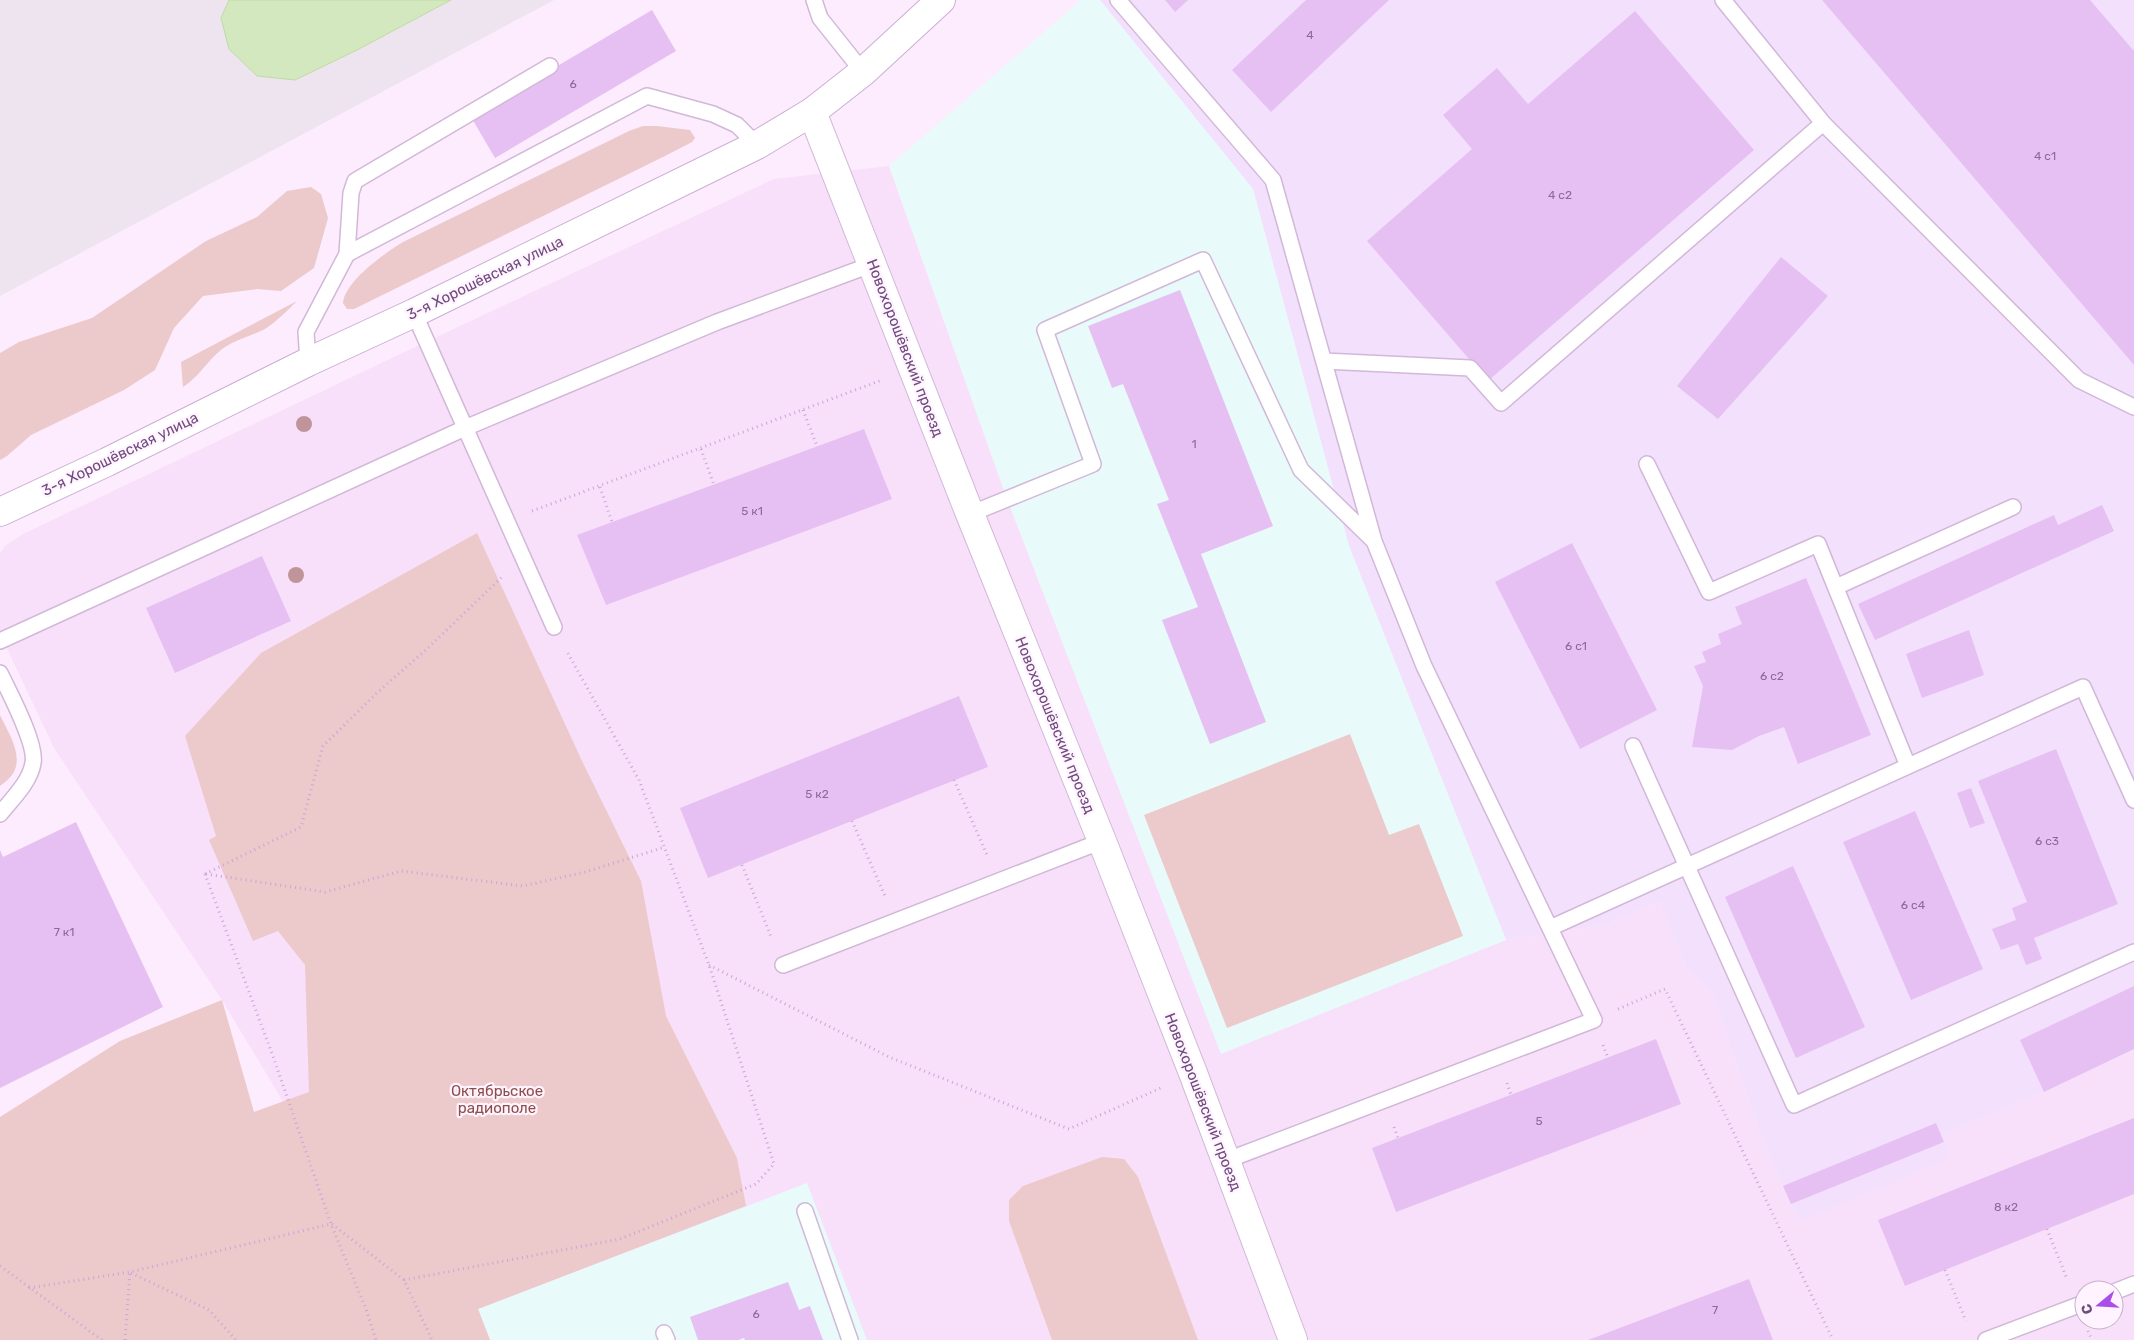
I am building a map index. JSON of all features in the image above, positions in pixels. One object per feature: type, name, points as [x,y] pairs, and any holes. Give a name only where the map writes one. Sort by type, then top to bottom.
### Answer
[{"type":"street","name":"3-я Хорошёвская улица","points":[[0,512],[107,462],[308,362],[414,313],[757,145],[812,112],[863,72],[941,0]]},
{"type":"street","name":"Новохорошёвский проезд","points":[[812,112],[970,514],[1102,841],[1193,1074],[1293,1340]]},
{"type":"lane","points":[[814,0],[820,18],[863,72]]},
{"type":"lane","points":[[1118,0],[1273,180],[1374,541],[1424,666],[1594,1020],[1225,1161]]},
{"type":"lane","points":[[1723,0],[1823,124],[2079,380],[2134,407]]},
{"type":"lane","points":[[308,362],[306,332],[347,254],[351,192],[355,180],[550,66]]},
{"type":"lane","points":[[347,254],[647,96],[713,114],[736,125],[757,145]]},
{"type":"lane","points":[[1324,361],[1470,368],[1501,403],[1823,124]]},
{"type":"lane","points":[[970,514],[1093,464],[1046,330],[1203,260],[1301,470],[1374,541]]},
{"type":"lane","points":[[0,641],[465,428],[717,322],[873,264]]},
{"type":"lane","points":[[414,313],[554,627]]},
{"type":"lane","points":[[1647,464],[1709,592],[1818,544],[1908,766]]},
{"type":"lane","points":[[1836,587],[2014,507]]},
{"type":"lane","points":[[0,673],[30,739],[34,762],[25,782],[0,814]]},
{"type":"lane","points":[[1550,928],[2084,687],[2134,800]]},
{"type":"lane","points":[[1633,746],[1794,1105],[2134,952]]},
{"type":"lane","points":[[783,965],[1102,841]]},
{"type":"lane","points":[[805,1211],[850,1340]]},
{"type":"lane","points":[[1986,1340],[2074,1307]]},
{"type":"path","points":[[506,520],[600,487],[913,368]]},
{"type":"path","points":[[803,410],[817,446]]},
{"type":"path","points":[[701,448],[714,484]]},
{"type":"path","points":[[600,487],[612,522]]},
{"type":"path","points":[[205,874],[301,827],[323,746],[522,557]]},
{"type":"path","points":[[404,1280],[620,1239],[756,1184],[774,1164],[709,965],[639,780],[554,627]]},
{"type":"path","points":[[954,780],[998,881]]},
{"type":"path","points":[[852,821],[897,921]]},
{"type":"path","points":[[205,874],[325,892],[401,872],[523,886],[585,872],[665,847]]},
{"type":"path","points":[[742,865],[783,965]]},
{"type":"path","points":[[205,874],[274,1059],[331,1224],[366,1309],[376,1340]]},
{"type":"path","points":[[709,965],[889,1057],[1069,1129],[1193,1074]]},
{"type":"path","points":[[1608,1058],[1594,1020],[1665,990],[1833,1340]]},
{"type":"path","points":[[29,1288],[130,1272],[331,1224]]},
{"type":"path","points":[[331,1224],[404,1280],[432,1340]]},
{"type":"path","points":[[0,1266],[102,1340]]},
{"type":"path","points":[[1945,1270],[1966,1322]]},
{"type":"path","points":[[125,1340],[130,1272]]},
{"type":"path","points":[[130,1272],[209,1310],[236,1340]]},
{"type":"shaded area","points":[[0,0],[554,0],[0,296]]},
{"type":"shaded area","points":[[229,0],[451,0],[357,50],[295,80],[257,76],[229,49],[221,18]]},
{"type":"shaded area","points":[[1081,0],[1100,0],[1253,189],[1349,546],[1506,940],[1221,1054],[1007,499],[889,166]]},
{"type":"shaded area","points":[[1100,0],[2134,0],[2134,1049],[2044,1092],[1941,1136],[1950,1158],[1799,1222],[1764,1145],[1712,995],[1686,969],[1659,902],[1605,925],[1506,940],[1349,546],[1253,189]]},
{"type":"shaded area","points":[[889,166],[1007,499],[1221,1053],[1506,940],[1605,925],[1659,902],[1686,969],[1712,995],[1764,1145],[1799,1222],[1941,1136],[2044,1092],[2134,1049],[2134,1340],[426,1340],[222,1000],[54,748],[0,634],[0,553],[5,546],[23,534],[398,355],[774,179]]},
{"type":"shaded area","points":[[807,1183],[867,1340],[490,1340],[478,1309]]},
{"type":"green space","points":[[643,126],[690,130],[695,138],[692,142],[665,156],[354,309],[347,309],[343,303],[345,295],[358,277],[386,253],[403,242],[629,131]]},
{"type":"green space","points":[[311,187],[321,194],[328,218],[314,268],[281,291],[257,289],[203,296],[174,328],[155,370],[124,390],[31,435],[0,460],[0,353],[19,342],[92,318],[206,241],[257,217],[287,191]]},
{"type":"green space","points":[[297,301],[265,329],[222,349],[194,379],[183,387],[181,362]]},
{"type":"green space","name":"Октябрьское радиополе","points":[[477,533],[582,761],[641,881],[666,1016],[737,1158],[746,1206],[478,1309],[490,1340],[0,1340],[0,1117],[120,1041],[222,1000],[254,1112],[309,1092],[305,965],[278,931],[253,941],[209,840],[216,836],[185,736],[261,653]]},
{"type":"green space","points":[[0,715],[11,737],[17,760],[16,768],[12,775],[0,786]]},
{"type":"green space","points":[[1350,734],[1389,835],[1419,824],[1463,936],[1227,1028],[1144,815]]},
{"type":"green space","points":[[1102,1157],[1124,1159],[1138,1177],[1198,1340],[1052,1340],[1009,1221],[1009,1200],[1023,1186]]},
{"type":"building","points":[[1165,0],[1188,0],[1175,12]]},
{"type":"building","points":[[1306,0],[1389,0],[1271,112],[1232,70]]},
{"type":"building","points":[[1822,0],[2090,0],[2134,51],[2134,365]]},
{"type":"building","points":[[652,10],[676,51],[495,158],[471,117]]},
{"type":"building","points":[[1635,11],[1754,150],[1488,381],[1367,241],[1472,149],[1443,115],[1497,68],[1528,104]]},
{"type":"building","points":[[1781,257],[1828,296],[1718,419],[1677,386]]},
{"type":"building","points":[[1180,290],[1273,526],[1201,554],[1266,722],[1210,744],[1162,620],[1198,607],[1157,504],[1169,500],[1123,384],[1112,388],[1088,326]]},
{"type":"building","points":[[864,429],[892,499],[606,605],[577,535]]},
{"type":"building","points":[[2102,505],[2114,531],[1875,640],[1858,604],[2054,515],[2058,525]]},
{"type":"building","points":[[1572,543],[1657,710],[1580,749],[1495,582]]},
{"type":"building","points":[[262,556],[291,621],[175,673],[146,608]]},
{"type":"building","points":[[1806,578],[1871,735],[1798,764],[1784,727],[1759,736],[1732,750],[1692,747],[1703,686],[1694,666],[1706,662],[1702,652],[1721,644],[1718,634],[1742,624],[1735,607]]},
{"type":"building","points":[[1969,630],[1984,675],[1922,698],[1906,654]]},
{"type":"building","points":[[959,696],[988,767],[708,878],[680,808]]},
{"type":"building","points":[[2056,749],[2118,904],[2034,938],[2042,959],[2026,965],[2018,944],[2001,950],[1992,929],[2016,920],[2012,908],[2027,902],[1978,781]]},
{"type":"building","points":[[1971,788],[1985,823],[1970,828],[1957,793]]},
{"type":"building","points":[[1915,811],[1983,969],[1911,1000],[1843,842]]},
{"type":"building","points":[[76,822],[163,1007],[0,1088],[0,850],[3,857]]},
{"type":"building","points":[[1793,866],[1865,1027],[1796,1058],[1725,897]]},
{"type":"building","points":[[2134,986],[2134,1049],[2044,1092],[2020,1040]]},
{"type":"building","points":[[1656,1039],[1681,1104],[1396,1212],[1372,1148]]},
{"type":"building","points":[[2134,1118],[2134,1194],[1905,1286],[1878,1220]]},
{"type":"building","points":[[1936,1123],[1944,1142],[1791,1204],[1783,1186]]},
{"type":"building","points":[[1749,1279],[1773,1340],[1588,1340]]},
{"type":"building","points":[[788,1282],[799,1310],[810,1306],[823,1340],[745,1340],[744,1338],[738,1340],[698,1340],[690,1317]]}]
